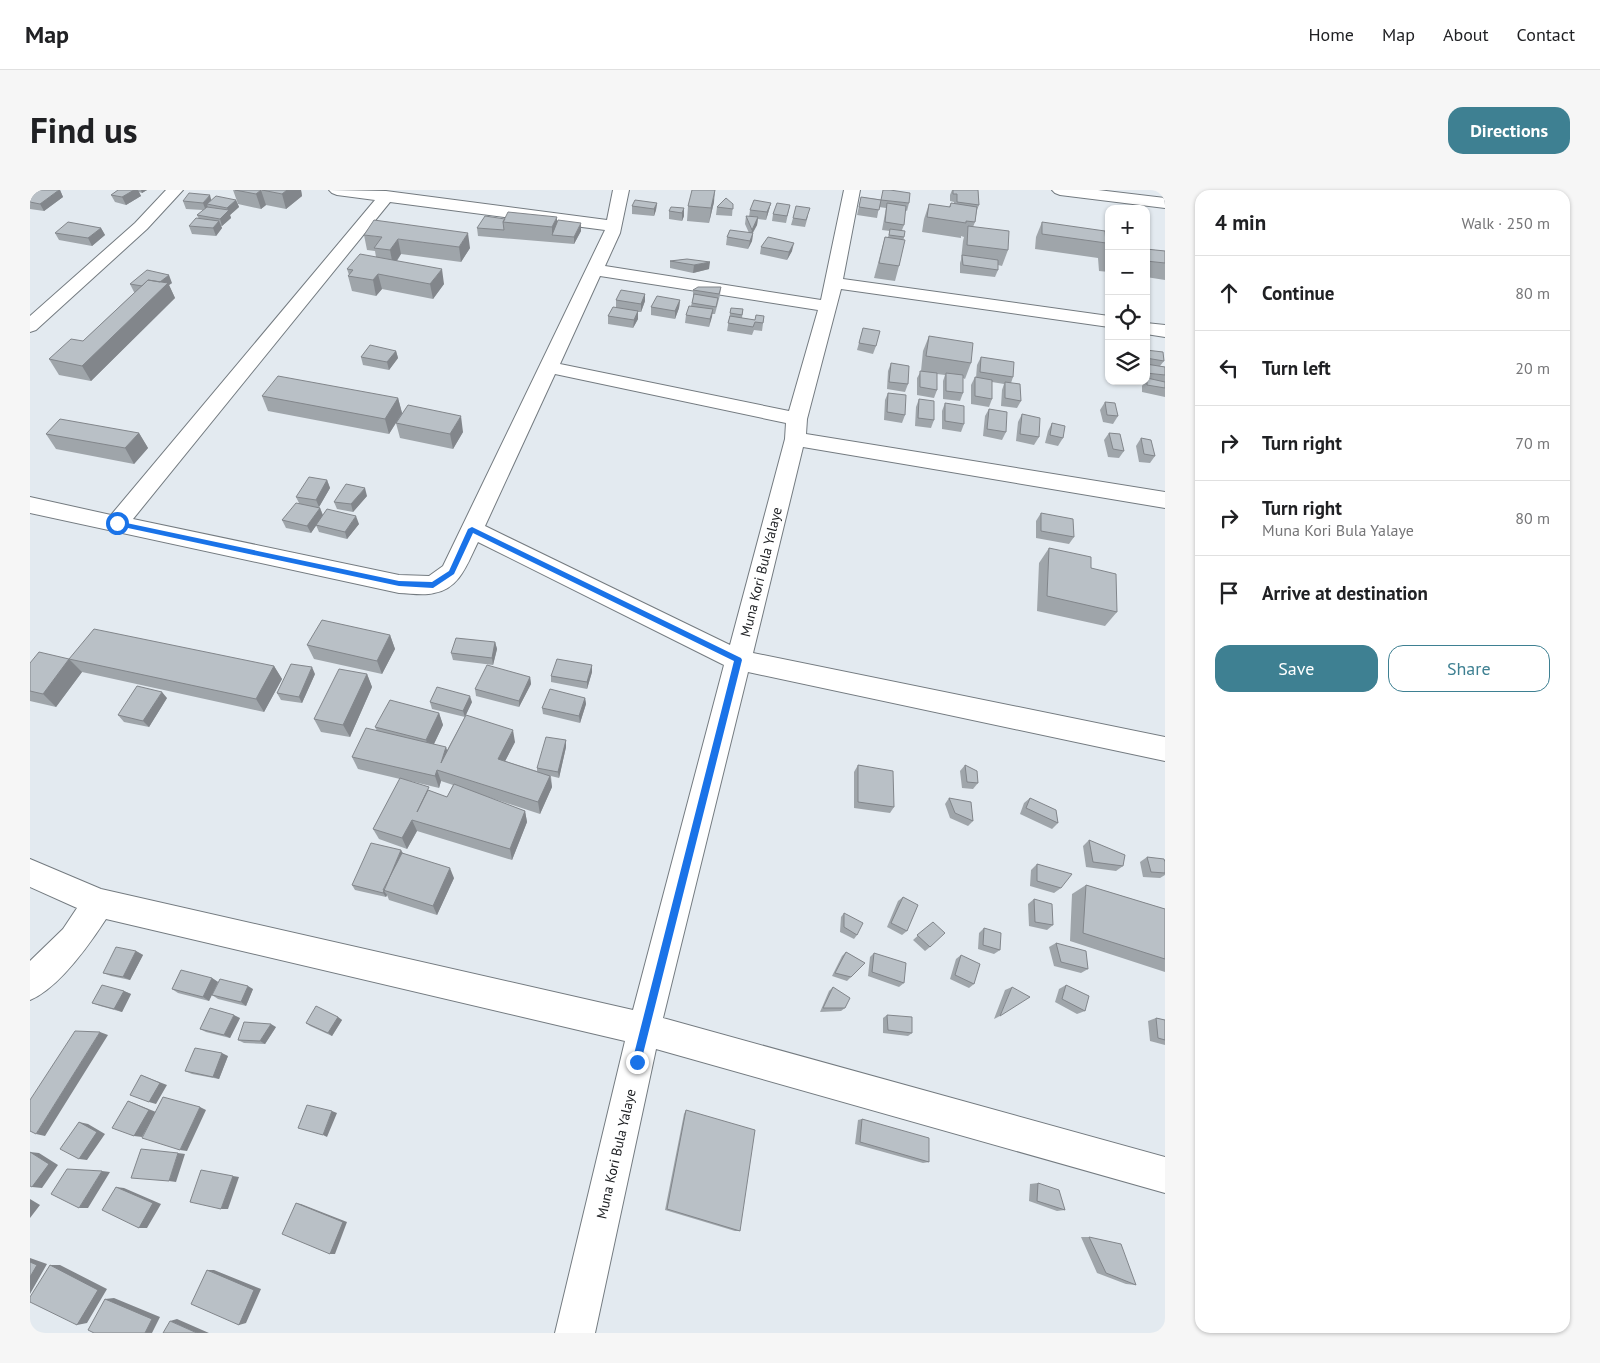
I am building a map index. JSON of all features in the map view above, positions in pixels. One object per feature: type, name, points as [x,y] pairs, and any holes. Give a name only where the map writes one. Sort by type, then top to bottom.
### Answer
[{"type":"street","points":[[30,326],[141,226],[175,190]]},
{"type":"street","points":[[337,190],[614,226]]},
{"type":"street","points":[[30,505],[399,584],[433,585],[452,572],[595,270],[614,226],[621,190]]},
{"type":"street","name":"Muna Kori Bula Yalaye","points":[[575,1333],[644,1029],[830,295],[852,190]]},
{"type":"street","points":[[1060,190],[1165,202]]},
{"type":"street","points":[[117,523],[386,196]]},
{"type":"street","points":[[595,270],[1105,322]]},
{"type":"street","points":[[1150,328],[1165,330]]},
{"type":"street","points":[[548,367],[796,429],[1165,500]]},
{"type":"street","points":[[472,529],[738,660],[1165,749]]},
{"type":"street","points":[[30,873],[99,902],[644,1029],[1165,1175]]},
{"type":"street","points":[[30,984],[74,940],[99,902]]},
{"type":"building","points":[[34,190],[59,190],[40,204],[30,202],[30,193]]},
{"type":"building","points":[[118,190],[134,190],[122,197],[111,195]]},
{"type":"building","points":[[235,190],[261,190],[256,194]]},
{"type":"building","points":[[262,190],[287,190],[282,194]]},
{"type":"building","points":[[692,190],[715,190],[711,208],[688,206]]},
{"type":"building","points":[[883,190],[910,193],[909,203],[881,200]]},
{"type":"building","points":[[953,190],[978,190],[979,205],[957,202],[957,194],[953,194]]},
{"type":"building","points":[[189,193],[210,195],[203,203],[183,201]]},
{"type":"building","points":[[216,196],[236,200],[227,208],[207,204]]},
{"type":"building","points":[[861,197],[881,200],[879,210],[859,207]]},
{"type":"building","points":[[726,198],[733,204],[733,209],[717,207]]},
{"type":"building","points":[[635,200],[657,203],[654,209],[632,206]]},
{"type":"building","points":[[754,200],[771,203],[767,212],[750,210]]},
{"type":"building","points":[[777,203],[790,205],[787,216],[773,214]]},
{"type":"building","points":[[887,203],[906,206],[904,225],[885,222]]},
{"type":"building","points":[[951,203],[977,207],[975,222],[966,221],[966,223],[927,217],[929,204],[950,207]]},
{"type":"building","points":[[796,206],[810,208],[806,220],[793,218]]},
{"type":"building","points":[[207,207],[229,210],[220,219],[197,215]]},
{"type":"building","points":[[671,207],[684,208],[682,213],[669,211]]},
{"type":"building","points":[[508,212],[557,217],[552,227],[503,222]]},
{"type":"building","points":[[485,216],[505,219],[503,222],[504,230],[477,228]]},
{"type":"building","points":[[746,216],[758,217],[752,230]]},
{"type":"building","points":[[196,218],[219,221],[213,228],[189,226]]},
{"type":"building","points":[[374,220],[468,233],[459,247],[398,239],[390,250],[374,248],[382,237],[364,235]]},
{"type":"building","points":[[558,220],[581,223],[574,237],[552,235]]},
{"type":"building","points":[[68,222],[101,228],[88,238],[55,233]]},
{"type":"building","points":[[1042,222],[1105,231],[1105,243],[1042,234]]},
{"type":"building","points":[[968,226],[1009,231],[1008,250],[967,245]]},
{"type":"building","points":[[890,229],[905,231],[904,237],[889,235]]},
{"type":"building","points":[[730,230],[753,233],[750,241],[727,237]]},
{"type":"building","points":[[768,237],[794,243],[789,252],[761,247]]},
{"type":"building","points":[[885,237],[905,240],[899,266],[879,263]]},
{"type":"building","points":[[1150,249],[1165,251],[1165,263],[1150,261]]},
{"type":"building","points":[[360,254],[442,269],[430,284],[378,274],[373,280],[348,276],[353,270],[347,269]]},
{"type":"building","points":[[962,255],[998,260],[998,270],[963,265]]},
{"type":"building","points":[[687,259],[710,262],[694,265],[670,261]]},
{"type":"building","points":[[147,270],[169,275],[160,282],[148,280],[142,286],[130,284]]},
{"type":"building","points":[[148,280],[168,283],[82,366],[49,359],[71,339],[83,341]]},
{"type":"building","points":[[698,287],[721,287],[719,294],[693,290]]},
{"type":"building","points":[[621,290],[645,294],[641,304],[616,300]]},
{"type":"building","points":[[694,294],[718,298],[716,307],[692,303]]},
{"type":"building","points":[[657,296],[680,300],[675,311],[651,307]]},
{"type":"building","points":[[689,306],[713,309],[710,319],[686,315]]},
{"type":"building","points":[[613,307],[638,311],[634,320],[608,316]]},
{"type":"building","points":[[731,308],[743,309],[742,315],[730,313]]},
{"type":"building","points":[[756,315],[764,316],[763,323],[755,322],[753,327],[728,323],[730,316],[755,320]]},
{"type":"building","points":[[863,328],[880,331],[876,346],[859,343]]},
{"type":"building","points":[[929,336],[973,343],[971,363],[926,356]]},
{"type":"building","points":[[370,345],[396,351],[387,362],[361,357]]},
{"type":"building","points":[[1150,350],[1163,352],[1164,361],[1150,359]]},
{"type":"building","points":[[981,357],[1014,362],[1013,377],[980,372]]},
{"type":"building","points":[[891,363],[909,366],[908,384],[889,382]]},
{"type":"building","points":[[1150,365],[1165,367],[1165,375],[1150,373]]},
{"type":"building","points":[[920,371],[937,373],[937,390],[920,387]]},
{"type":"building","points":[[946,373],[963,375],[963,393],[946,391]]},
{"type":"building","points":[[278,376],[398,398],[385,419],[262,396]]},
{"type":"building","points":[[975,377],[992,380],[992,399],[975,396]]},
{"type":"building","points":[[1150,379],[1165,382],[1165,388],[1147,385],[1150,385]]},
{"type":"building","points":[[1005,382],[1020,384],[1021,401],[1005,398]]},
{"type":"building","points":[[888,393],[906,395],[905,415],[887,412]]},
{"type":"building","points":[[919,399],[934,401],[934,420],[918,418]]},
{"type":"building","points":[[1105,402],[1115,403],[1118,416],[1107,415]]},
{"type":"building","points":[[945,403],[964,406],[964,424],[945,421]]},
{"type":"building","points":[[408,405],[461,416],[450,434],[396,423]]},
{"type":"building","points":[[989,409],[1007,412],[1006,432],[987,429]]},
{"type":"building","points":[[1022,414],[1040,418],[1039,437],[1020,434]]},
{"type":"building","points":[[60,419],[139,433],[125,448],[46,434]]},
{"type":"building","points":[[1052,423],[1065,426],[1063,438],[1050,435]]},
{"type":"building","points":[[1109,433],[1120,434],[1124,451],[1113,449]]},
{"type":"building","points":[[1141,438],[1151,440],[1155,456],[1144,454]]},
{"type":"building","points":[[309,477],[327,480],[316,500],[296,497]]},
{"type":"building","points":[[346,484],[365,488],[351,504],[334,502]]},
{"type":"building","points":[[296,503],[320,508],[307,526],[282,520]]},
{"type":"building","points":[[327,509],[356,516],[345,532],[316,525]]},
{"type":"building","points":[[1041,513],[1073,519],[1074,537],[1041,531]]},
{"type":"building","points":[[1049,548],[1091,557],[1091,568],[1116,574],[1117,612],[1047,596]]},
{"type":"building","points":[[322,620],[390,635],[377,661],[307,645]]},
{"type":"building","points":[[94,629],[274,666],[256,699],[69,659]]},
{"type":"building","points":[[456,638],[495,642],[492,658],[451,653]]},
{"type":"building","points":[[39,652],[69,659],[43,694],[30,691],[30,663]]},
{"type":"building","points":[[557,659],[592,665],[587,682],[551,676]]},
{"type":"building","points":[[291,664],[312,667],[299,697],[277,693]]},
{"type":"building","points":[[487,665],[530,677],[519,701],[475,689]]},
{"type":"building","points":[[339,669],[367,674],[343,725],[314,719]]},
{"type":"building","points":[[137,686],[162,692],[143,721],[118,715]]},
{"type":"building","points":[[437,687],[470,696],[463,711],[430,702]]},
{"type":"building","points":[[550,689],[585,698],[579,716],[542,708]]},
{"type":"building","points":[[390,700],[439,713],[426,740],[375,727]]},
{"type":"building","points":[[466,715],[513,730],[498,759],[550,776],[538,802],[437,770],[435,776],[352,757],[366,728],[446,747],[441,763]]},
{"type":"building","points":[[546,737],[566,740],[558,772],[537,768]]},
{"type":"building","points":[[858,765],[893,771],[894,807],[858,802]]},
{"type":"building","points":[[965,765],[977,771],[978,783],[967,782]]},
{"type":"building","points":[[400,778],[429,787],[417,812],[428,790],[447,797],[454,784],[525,811],[510,849],[412,820],[402,838],[373,829]]},
{"type":"building","points":[[949,798],[971,802],[973,821],[955,813]]},
{"type":"building","points":[[1030,798],[1056,810],[1058,823],[1026,808]]},
{"type":"building","points":[[1089,840],[1125,855],[1123,866],[1093,862]]},
{"type":"building","points":[[371,843],[401,850],[383,893],[352,885]]},
{"type":"building","points":[[402,853],[450,868],[433,906],[383,890]]},
{"type":"building","points":[[1147,857],[1164,859],[1165,873],[1151,872]]},
{"type":"building","points":[[1037,864],[1072,874],[1061,888],[1037,881]]},
{"type":"building","points":[[1086,885],[1165,909],[1165,959],[1083,933]]},
{"type":"building","points":[[903,897],[918,905],[907,931],[891,923]]},
{"type":"building","points":[[1034,899],[1052,904],[1053,925],[1035,922]]},
{"type":"building","points":[[844,913],[863,923],[857,935],[844,927]]},
{"type":"building","points":[[933,922],[945,933],[930,947],[917,935]]},
{"type":"building","points":[[984,928],[1001,933],[1000,950],[983,945]]},
{"type":"building","points":[[1056,943],[1086,951],[1088,969],[1061,962]]},
{"type":"building","points":[[116,947],[136,951],[123,977],[103,973]]},
{"type":"building","points":[[846,952],[865,963],[851,977],[835,973]]},
{"type":"building","points":[[874,953],[906,963],[904,983],[872,972]]},
{"type":"building","points":[[961,955],[980,964],[974,984],[955,975]]},
{"type":"building","points":[[181,970],[212,978],[203,997],[172,989]]},
{"type":"building","points":[[220,979],[248,986],[241,1002],[212,995]]},
{"type":"building","points":[[102,985],[124,991],[114,1009],[92,1003]]},
{"type":"building","points":[[1066,985],[1089,996],[1085,1011],[1062,999]]},
{"type":"building","points":[[833,987],[850,998],[845,1008],[823,1008]]},
{"type":"building","points":[[1012,987],[1030,997],[1000,1016]]},
{"type":"building","points":[[316,1006],[338,1017],[328,1033],[306,1023]]},
{"type":"building","points":[[210,1008],[234,1015],[224,1035],[200,1029]]},
{"type":"building","points":[[887,1015],[912,1017],[912,1033],[888,1030]]},
{"type":"building","points":[[1156,1018],[1165,1020],[1165,1040],[1158,1038]]},
{"type":"building","points":[[244,1022],[271,1024],[260,1041],[238,1040]]},
{"type":"building","points":[[75,1031],[100,1032],[36,1134],[30,1131],[30,1100]]},
{"type":"building","points":[[195,1048],[222,1053],[213,1077],[185,1071]]},
{"type":"building","points":[[141,1075],[160,1083],[149,1102],[130,1095]]},
{"type":"building","points":[[163,1097],[200,1107],[180,1150],[142,1138]]},
{"type":"building","points":[[128,1101],[149,1110],[134,1136],[112,1128]]},
{"type":"building","points":[[307,1105],[332,1111],[323,1135],[298,1128]]},
{"type":"building","points":[[686,1110],[755,1130],[740,1231],[667,1209]]},
{"type":"building","points":[[862,1119],[929,1138],[929,1162],[860,1142]]},
{"type":"building","points":[[79,1122],[97,1132],[79,1159],[60,1149]]},
{"type":"building","points":[[141,1149],[178,1153],[169,1181],[131,1178]]},
{"type":"building","points":[[30,1152],[49,1164],[32,1187],[30,1186]]},
{"type":"building","points":[[67,1169],[102,1171],[79,1208],[51,1194]]},
{"type":"building","points":[[201,1170],[233,1176],[221,1209],[190,1202]]},
{"type":"building","points":[[1038,1183],[1059,1190],[1065,1210],[1037,1201]]},
{"type":"building","points":[[116,1187],[153,1203],[139,1228],[102,1210]]},
{"type":"building","points":[[296,1203],[343,1222],[330,1254],[282,1234]]},
{"type":"building","points":[[1089,1237],[1121,1244],[1136,1285],[1106,1273]]},
{"type":"building","points":[[30,1262],[37,1265],[30,1277]]},
{"type":"building","points":[[50,1265],[98,1290],[77,1325],[30,1302],[30,1297]]},
{"type":"building","points":[[207,1270],[254,1290],[239,1325],[191,1304]]},
{"type":"building","points":[[105,1299],[152,1319],[145,1333],[94,1333],[88,1330]]},
{"type":"building","points":[[170,1321],[197,1333],[163,1333]]},
{"type":"route","points":[[117,523],[399,584],[433,585],[452,572],[472,529],[738,660],[637,1062]]}]
